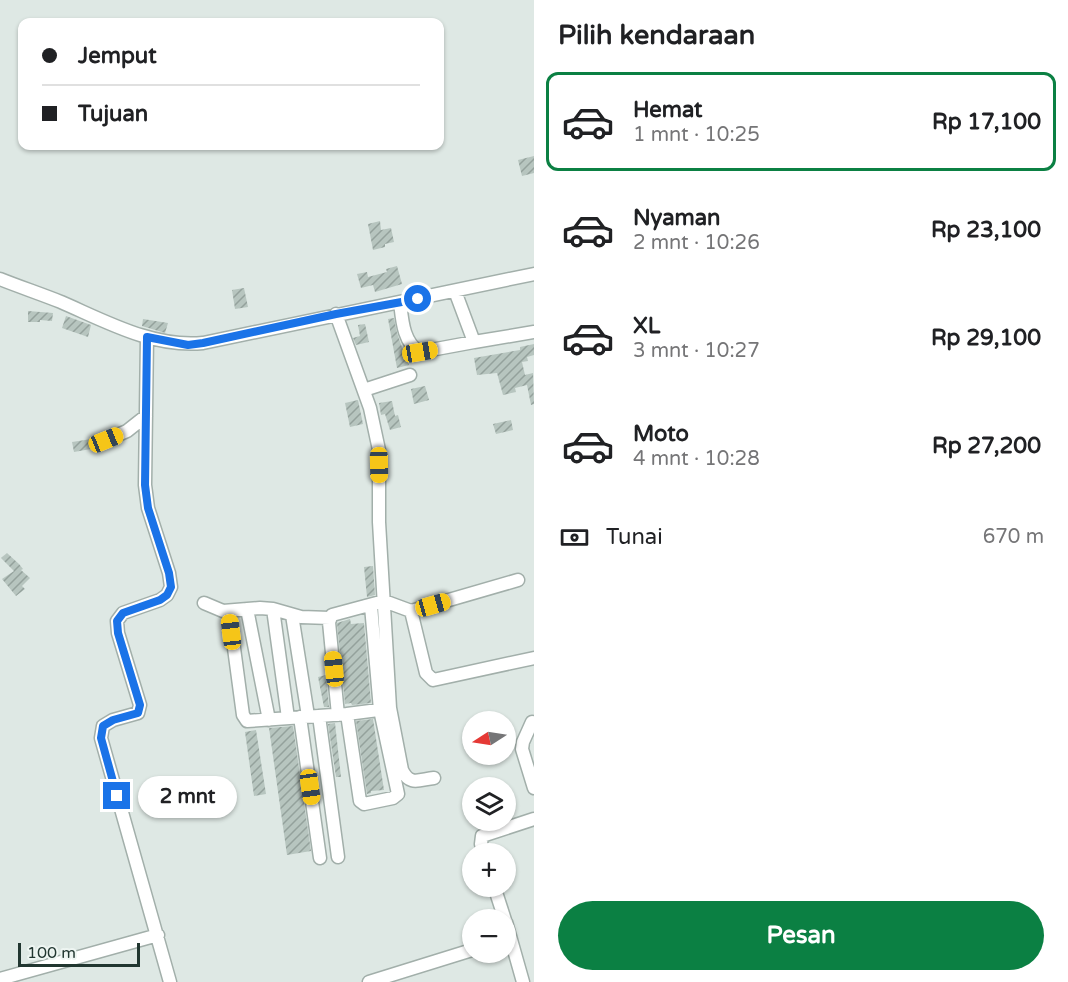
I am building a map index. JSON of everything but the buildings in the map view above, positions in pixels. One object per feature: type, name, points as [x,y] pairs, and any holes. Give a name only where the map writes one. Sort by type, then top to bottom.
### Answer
[{"type":"street","points":[[0,279],[38,292],[130,332],[188,345],[534,274]]},
{"type":"street","points":[[455,291],[474,342]]},
{"type":"street","points":[[400,302],[405,331],[414,349],[420,352],[534,332]]},
{"type":"street","points":[[336,314],[364,390],[379,450],[385,709],[406,778],[414,781],[434,778]]},
{"type":"street","points":[[147,337],[145,485],[148,508],[169,573],[171,587],[167,595],[160,600],[123,613],[117,621],[118,633],[140,705],[138,713],[113,720],[103,726],[101,738],[170,982]]},
{"type":"street","points":[[364,390],[410,375]]},
{"type":"street","points":[[106,440],[127,431],[146,416]]},
{"type":"street","points":[[371,606],[398,794],[393,798],[364,804],[360,801],[358,794],[343,714],[329,622],[332,615],[384,601],[411,611],[518,580]]},
{"type":"street","points":[[204,603],[229,611],[273,609],[292,615],[330,618]]},
{"type":"street","points":[[247,609],[269,720]]},
{"type":"street","points":[[273,609],[304,717],[338,857]]},
{"type":"street","points":[[229,611],[243,715],[247,721],[385,709]]},
{"type":"street","points":[[411,611],[426,673],[433,680],[534,658]]},
{"type":"street","points":[[292,615],[320,858]]},
{"type":"street","points":[[532,722],[522,749],[534,788]]},
{"type":"street","points":[[481,843],[484,835],[534,819]]},
{"type":"street","points":[[0,979],[158,934]]},
{"type":"street","points":[[369,982],[462,953]]},
{"type":"street","points":[[516,962],[523,982]]},
{"type":"route","points":[[117,796],[101,738],[103,726],[113,720],[138,713],[140,705],[118,633],[117,621],[123,613],[133,608],[160,600],[167,595],[171,587],[169,573],[148,508],[145,485],[147,337],[188,345],[203,343],[418,299]]}]
